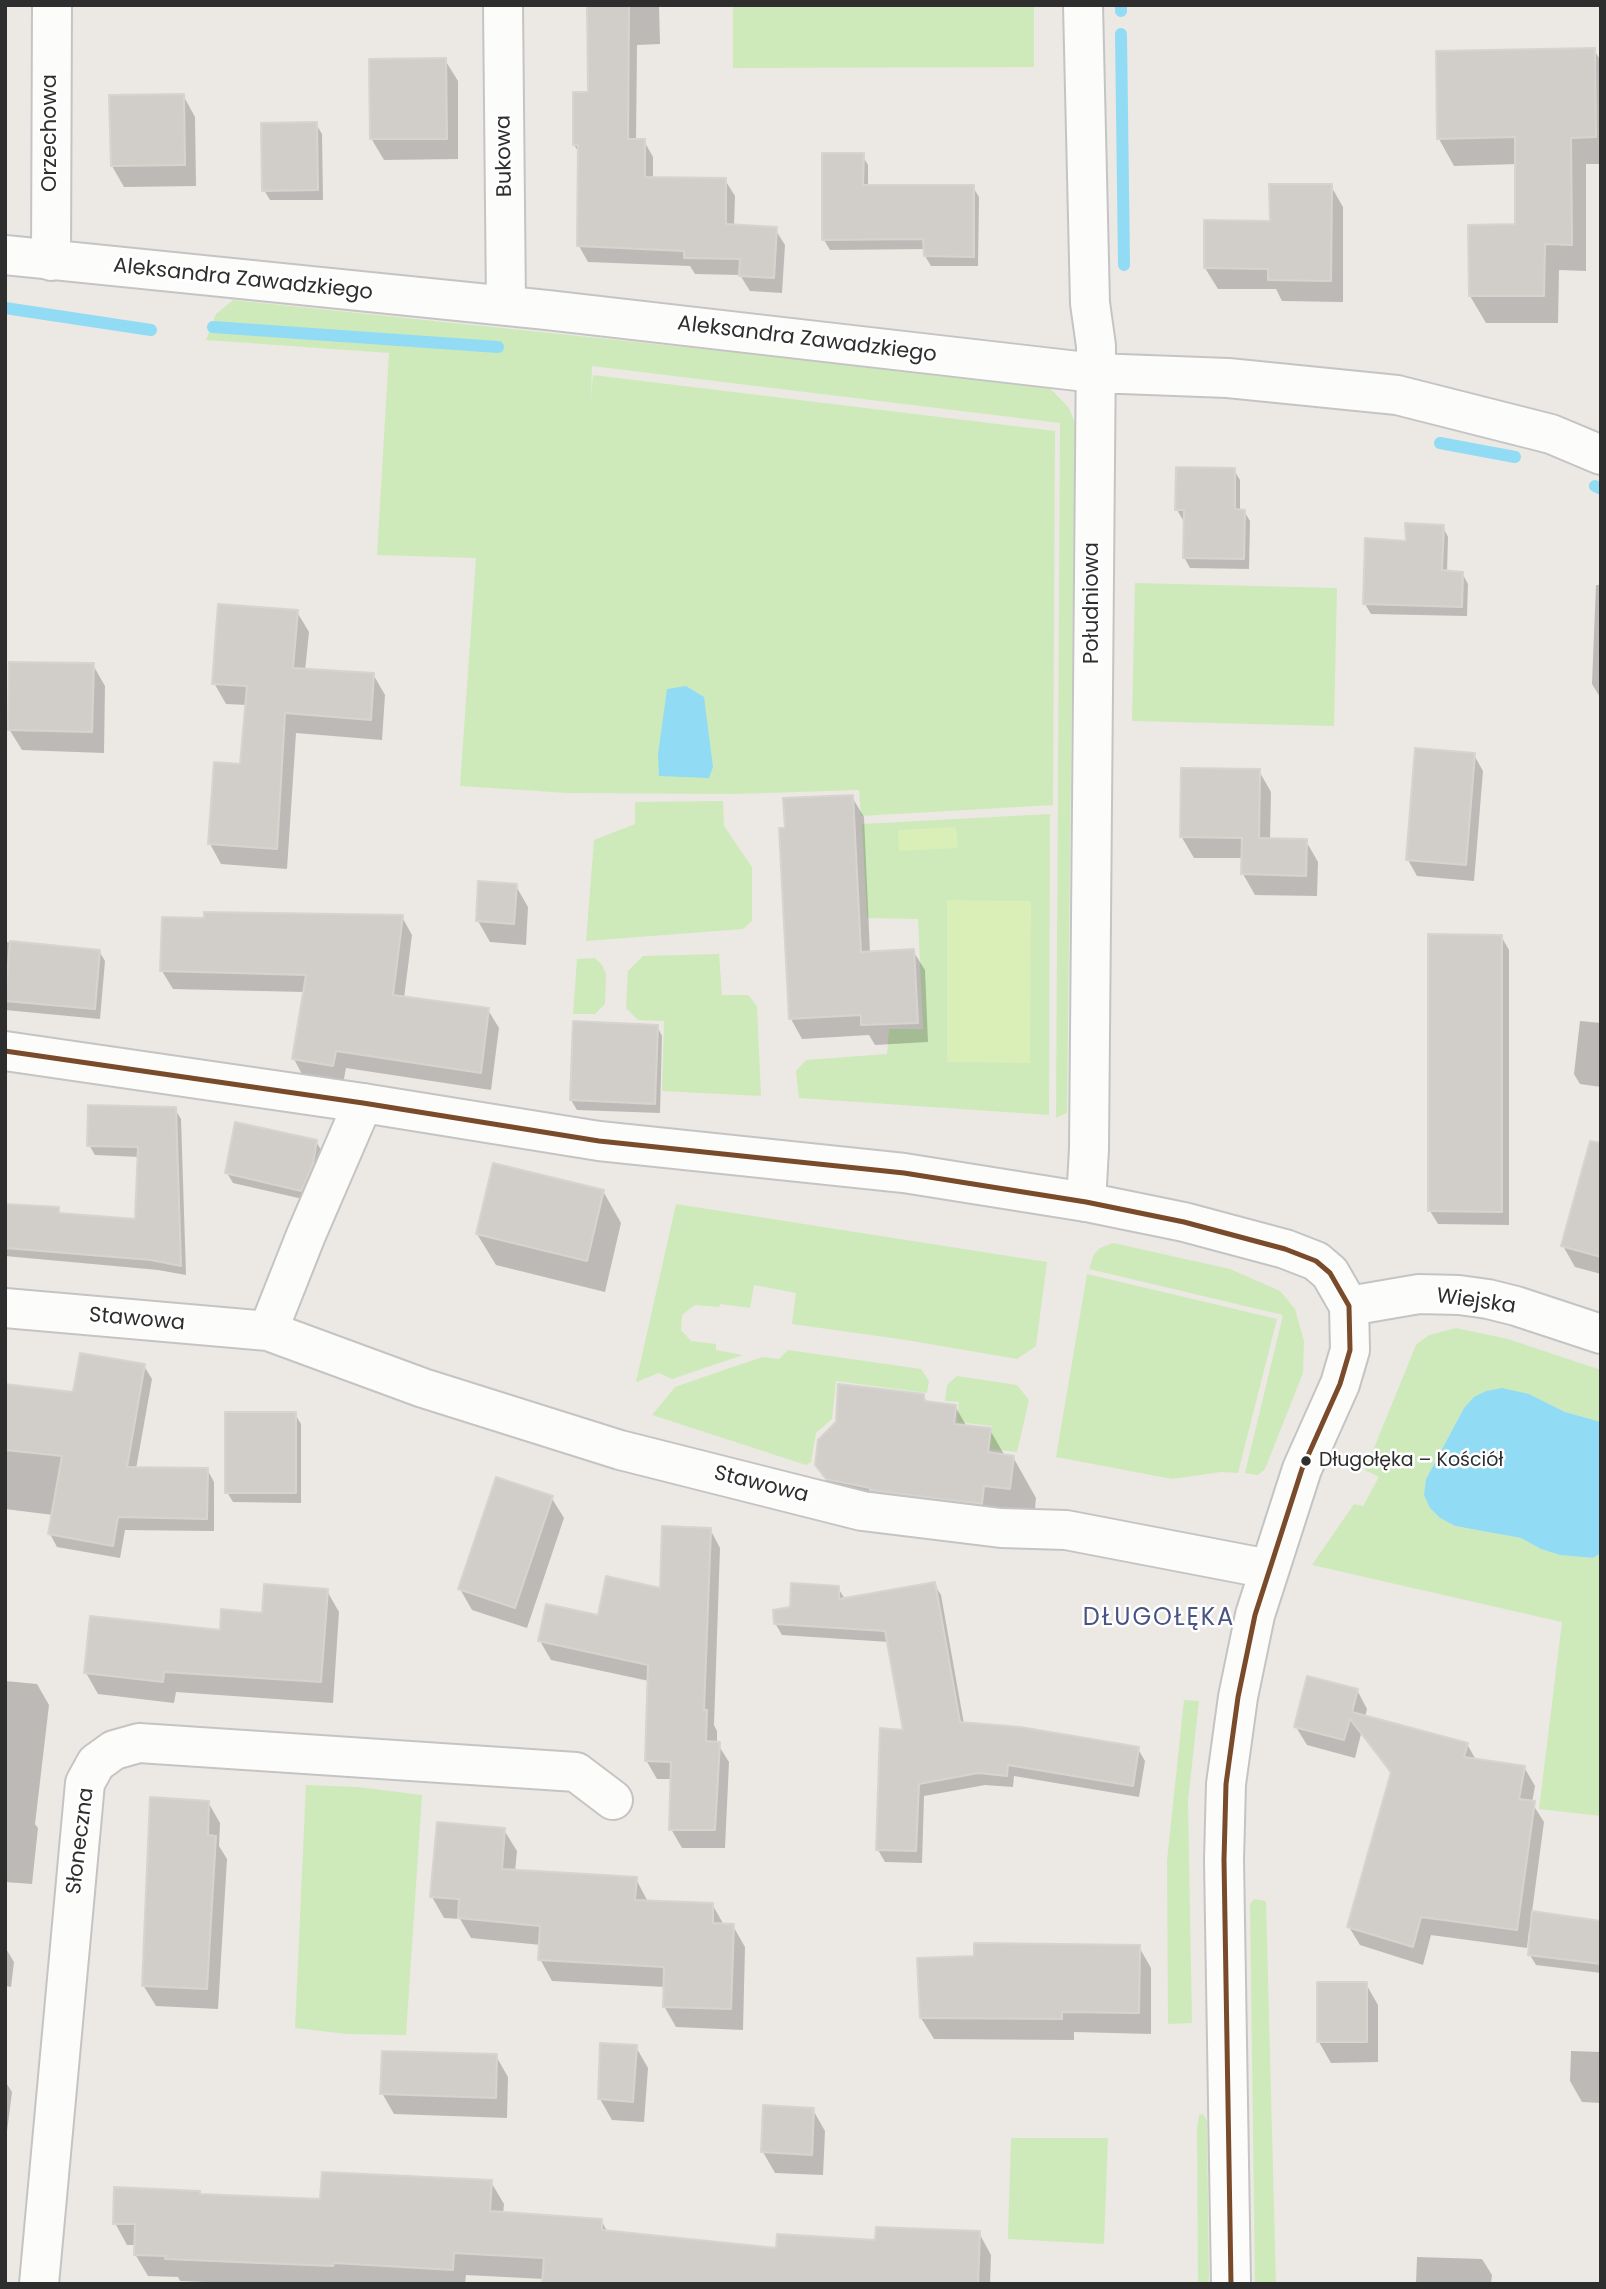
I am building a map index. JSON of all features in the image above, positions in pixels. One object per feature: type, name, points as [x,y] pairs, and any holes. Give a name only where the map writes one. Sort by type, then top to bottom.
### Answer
[{"type":"street","name":"Orzechowa","points":[[51,5],[51,261]]},
{"type":"street","name":"Bukowa","points":[[503,5],[506,306]]},
{"type":"street","name":"Południowa","points":[[1083,5],[1090,303],[1096,346],[1089,1135],[1086,1202]]},
{"type":"street","name":"Aleksandra Zawadzkiego","points":[[5,255],[506,306],[1095,373],[1227,378],[1396,395],[1551,434],[1601,455]]},
{"type":"street","points":[[5,1051],[363,1103],[599,1142],[904,1173],[1086,1202],[1184,1222],[1285,1248],[1316,1261],[1330,1273],[1349,1306],[1350,1350],[1340,1384],[1302,1469],[1269,1569],[1252,1629],[1238,1697],[1226,1784],[1224,1860],[1231,2284]]},
{"type":"street","points":[[268,1331],[363,1103]]},
{"type":"street","name":"Wiejska","points":[[1349,1306],[1419,1294],[1459,1295],[1516,1306],[1601,1334]]},
{"type":"street","name":"Stawowa","points":[[5,1308],[268,1331],[436,1392],[620,1450],[862,1511],[1002,1528],[1066,1530],[1269,1569]]},
{"type":"street","name":"Słoneczna","points":[[39,2284],[85,1783],[96,1763],[114,1750],[139,1743],[576,1772],[613,1800]]},
{"type":"green space","points":[[733,5],[1034,5],[1034,67],[733,68]]},
{"type":"green space","points":[[233,300],[991,379],[1051,389],[1069,408],[1075,423],[1067,1113],[1056,1118],[1060,423],[592,366],[591,399],[593,375],[1055,431],[1053,805],[861,816],[859,790],[734,794],[567,793],[460,786],[476,558],[377,555],[389,353],[206,340],[216,314]]},
{"type":"green space","points":[[1135,583],[1337,588],[1334,726],[1132,721]]},
{"type":"green space","points":[[723,801],[724,826],[752,867],[752,921],[743,929],[586,941],[594,840],[635,824],[635,802]]},
{"type":"green space","points":[[1050,814],[1049,1115],[799,1098],[796,1071],[806,1060],[887,1054],[889,1029],[923,1029],[918,919],[867,918],[862,824]]},
{"type":"green space","points":[[956,827],[958,848],[899,851],[898,830]]},
{"type":"green space","points":[[947,900],[1031,901],[1030,1063],[947,1062]]},
{"type":"green space","points":[[719,954],[722,995],[748,995],[757,1006],[761,1096],[662,1091],[664,1021],[638,1020],[626,1008],[628,971],[643,956]]},
{"type":"green space","points":[[595,958],[606,974],[605,1004],[595,1014],[573,1014],[577,959]]},
{"type":"green space","points":[[676,1204],[1047,1262],[1036,1346],[1017,1359],[792,1324],[796,1293],[754,1285],[750,1308],[720,1304],[719,1307],[695,1305],[682,1315],[681,1330],[691,1341],[716,1344],[716,1350],[743,1355],[672,1379],[659,1373],[636,1382]]},
{"type":"green space","points":[[1113,1243],[1230,1269],[1280,1291],[1295,1309],[1304,1341],[1303,1373],[1265,1469],[1258,1475],[1245,1473],[1283,1315],[1089,1269],[1094,1254],[1100,1248]]},
{"type":"green space","points":[[1087,1274],[1277,1319],[1238,1473],[1221,1472],[1172,1479],[1056,1457]]},
{"type":"green space","points":[[1456,1328],[1508,1339],[1601,1370],[1601,1422],[1565,1412],[1529,1394],[1464,1408],[1426,1479],[1430,1508],[1440,1518],[1455,1526],[1522,1538],[1541,1549],[1560,1555],[1593,1558],[1601,1553],[1601,1816],[1539,1809],[1562,1622],[1312,1565],[1354,1504],[1363,1506],[1379,1477],[1365,1470],[1416,1345],[1429,1335]]},
{"type":"green space","points":[[788,1350],[921,1369],[929,1381],[927,1393],[836,1381],[832,1419],[816,1433],[811,1462],[806,1465],[652,1415],[675,1387],[762,1357],[779,1359]]},
{"type":"green space","points":[[957,1376],[1017,1385],[1029,1400],[1017,1452],[990,1449],[992,1426],[957,1422],[959,1402],[945,1401],[947,1385]]},
{"type":"green space","points":[[1184,1700],[1199,1701],[1188,1801],[1192,2023],[1168,2024],[1167,1861]]},
{"type":"green space","points":[[306,1785],[358,1787],[422,1795],[406,2035],[347,2034],[295,2028]]},
{"type":"green space","points":[[1254,1899],[1266,1901],[1276,2284],[1255,2284],[1250,1904]]},
{"type":"green space","points":[[1203,2114],[1207,2121],[1209,2284],[1198,2284],[1197,2129],[1199,2115]]},
{"type":"green space","points":[[1011,2138],[1108,2138],[1104,2244],[1008,2239]]},
{"type":"water","points":[[686,686],[704,697],[713,767],[709,778],[659,776],[658,754],[667,689]]},
{"type":"water","points":[[1502,1388],[1529,1394],[1565,1412],[1601,1422],[1601,1553],[1593,1558],[1560,1555],[1521,1538],[1455,1526],[1440,1518],[1430,1508],[1424,1495],[1426,1479],[1464,1408],[1474,1397]]},
{"type":"building","points":[[587,5],[629,5],[628,139],[645,139],[645,177],[726,178],[726,224],[777,227],[774,278],[739,276],[740,259],[684,258],[684,251],[577,246],[578,145],[573,145],[573,92],[588,92]]},
{"type":"building","points":[[1595,48],[1596,137],[1571,138],[1572,245],[1545,244],[1544,296],[1469,296],[1468,225],[1515,224],[1515,137],[1437,139],[1436,51]]},
{"type":"building","points":[[446,58],[447,139],[370,139],[369,59]]},
{"type":"building","points":[[184,94],[185,165],[111,166],[109,95]]},
{"type":"building","points":[[317,122],[318,190],[262,191],[261,123]]},
{"type":"building","points":[[822,153],[864,153],[863,185],[974,185],[974,257],[924,256],[923,239],[822,240]]},
{"type":"building","points":[[1269,184],[1332,184],[1331,281],[1268,280],[1268,269],[1204,268],[1204,220],[1270,221]]},
{"type":"building","points":[[1176,467],[1235,468],[1235,509],[1245,510],[1244,559],[1183,558],[1184,510],[1175,510]]},
{"type":"building","points":[[1405,523],[1444,525],[1442,570],[1463,572],[1462,607],[1363,604],[1365,538],[1406,541]]},
{"type":"building","points":[[218,604],[298,610],[293,668],[374,673],[371,720],[285,713],[277,849],[208,844],[214,762],[240,764],[247,686],[212,684]]},
{"type":"building","points":[[9,662],[94,663],[92,732],[8,730]]},
{"type":"building","points":[[1415,748],[1475,753],[1466,865],[1406,860]]},
{"type":"building","points":[[1181,768],[1260,769],[1259,838],[1307,839],[1306,876],[1241,874],[1242,838],[1180,837]]},
{"type":"building","points":[[853,795],[861,952],[914,949],[918,1023],[861,1025],[861,1015],[789,1019],[779,828],[785,828],[783,798]]},
{"type":"building","points":[[478,881],[517,884],[514,924],[476,921]]},
{"type":"building","points":[[204,912],[403,915],[393,995],[489,1008],[481,1073],[336,1051],[333,1066],[292,1059],[306,975],[160,971],[162,917],[204,918]]},
{"type":"building","points":[[1428,934],[1502,935],[1502,1212],[1428,1211]]},
{"type":"building","points":[[10,941],[100,950],[95,1009],[5,1001]]},
{"type":"building","points":[[573,1021],[658,1025],[655,1104],[570,1100]]},
{"type":"building","points":[[88,1105],[176,1107],[181,1266],[151,1260],[5,1248],[5,1204],[59,1207],[59,1213],[135,1219],[138,1147],[87,1146]]},
{"type":"building","points":[[235,1122],[317,1140],[313,1164],[301,1191],[225,1173]]},
{"type":"building","points":[[1590,1141],[1601,1143],[1601,1257],[1561,1246]]},
{"type":"building","points":[[493,1163],[604,1190],[587,1261],[476,1234]]},
{"type":"building","points":[[80,1353],[145,1364],[127,1467],[208,1468],[207,1519],[118,1517],[113,1546],[48,1534],[62,1456],[5,1450],[5,1384],[73,1392]]},
{"type":"building","points":[[838,1384],[924,1394],[924,1401],[956,1405],[954,1424],[991,1428],[988,1452],[1014,1456],[1010,1489],[984,1486],[982,1504],[870,1490],[826,1479],[815,1465],[818,1440],[836,1422]]},
{"type":"building","points":[[225,1412],[296,1412],[296,1493],[225,1493]]},
{"type":"building","points":[[496,1477],[553,1496],[515,1608],[458,1589]]},
{"type":"building","points":[[662,1526],[711,1528],[704,1710],[707,1710],[706,1741],[720,1742],[715,1830],[669,1830],[671,1762],[645,1761],[648,1665],[538,1641],[546,1604],[598,1615],[606,1576],[660,1588]]},
{"type":"building","points":[[935,1582],[960,1722],[1020,1727],[1139,1747],[1133,1786],[1008,1765],[1007,1776],[978,1773],[919,1784],[916,1851],[876,1850],[880,1728],[903,1730],[885,1631],[774,1624],[773,1610],[790,1607],[791,1583],[839,1586],[839,1599]]},
{"type":"building","points":[[264,1584],[328,1589],[321,1682],[164,1672],[163,1682],[84,1673],[90,1616],[220,1630],[221,1609],[262,1613]]},
{"type":"building","points":[[1307,1676],[1358,1689],[1352,1712],[1468,1743],[1464,1757],[1525,1766],[1519,1799],[1535,1801],[1517,1930],[1421,1917],[1413,1947],[1347,1927],[1391,1772],[1350,1719],[1344,1740],[1294,1727]]},
{"type":"building","points":[[150,1797],[209,1801],[208,1835],[216,1836],[207,1989],[142,1986]]},
{"type":"building","points":[[437,1822],[505,1828],[502,1869],[637,1877],[635,1900],[713,1903],[713,1923],[734,1924],[731,2009],[663,2007],[664,1967],[538,1960],[540,1926],[458,1918],[459,1899],[430,1897]]},
{"type":"building","points":[[1532,1911],[1601,1921],[1601,1964],[1528,1955]]},
{"type":"building","points":[[974,1943],[1140,1945],[1139,2013],[1062,2012],[1062,2019],[920,2018],[917,1958],[974,1956]]},
{"type":"building","points":[[1317,1982],[1367,1982],[1367,2042],[1317,2042]]},
{"type":"building","points":[[600,2043],[637,2045],[633,2102],[598,2099]]},
{"type":"building","points":[[382,2051],[497,2054],[496,2098],[380,2094]]},
{"type":"building","points":[[763,2105],[814,2108],[812,2155],[761,2152]]},
{"type":"building","points":[[322,2172],[492,2180],[490,2211],[602,2219],[602,2230],[776,2248],[777,2234],[875,2240],[876,2227],[980,2231],[978,2284],[542,2284],[544,2258],[454,2253],[453,2270],[334,2263],[333,2266],[165,2259],[166,2256],[134,2255],[135,2224],[113,2224],[114,2187],[320,2199]]},
{"type":"waterway","points":[[1121,5],[1121,11]]},
{"type":"waterway","points":[[1121,34],[1124,265]]},
{"type":"waterway","points":[[5,308],[151,330]]},
{"type":"waterway","points":[[213,327],[498,347]]},
{"type":"waterway","points":[[1440,443],[1515,457]]},
{"type":"waterway","points":[[1595,486],[1601,489]]},
{"type":"transit line","points":[[5,1051],[363,1103],[599,1141],[904,1173],[1086,1202],[1184,1222],[1285,1249],[1316,1261],[1330,1273],[1349,1306],[1350,1350],[1340,1384],[1302,1469],[1255,1615],[1238,1697],[1226,1784],[1224,1860],[1231,2284]]},
{"type":"place","name":"Długołęka – Kościół","points":[[1306,1461]]},
{"type":"district","name":"DŁUGOŁĘKA","points":[[1159,1619]]}]
